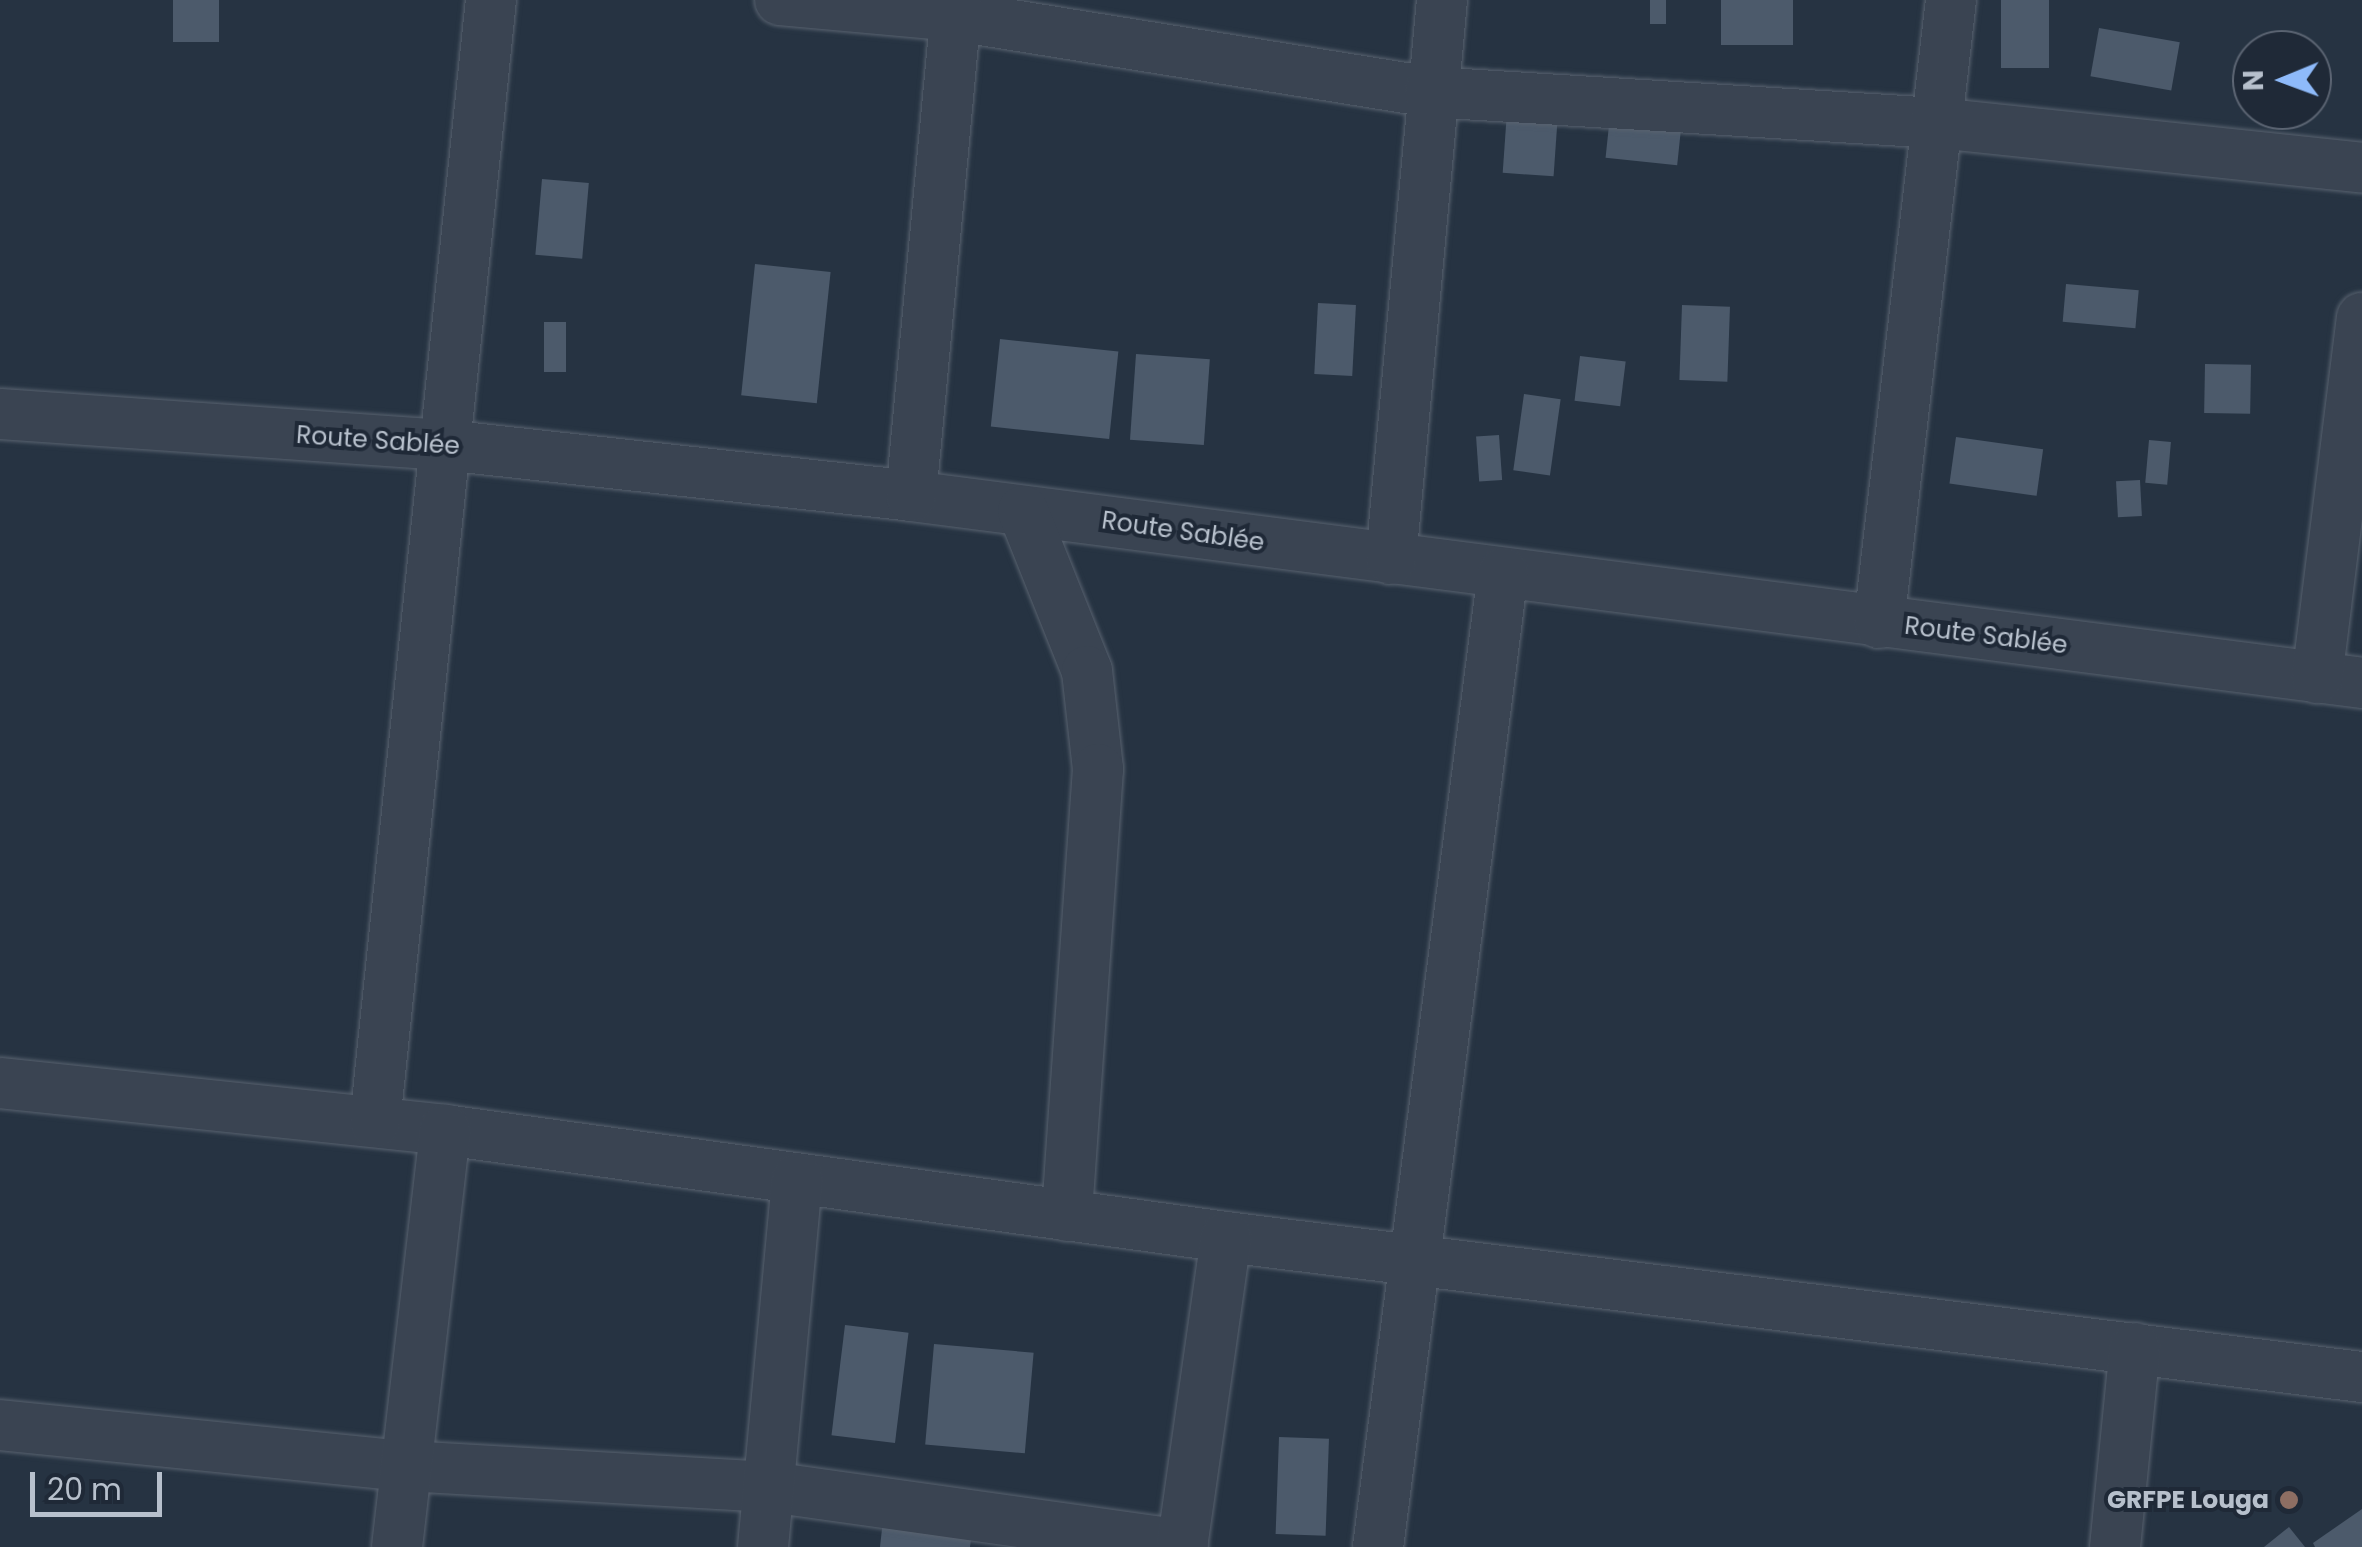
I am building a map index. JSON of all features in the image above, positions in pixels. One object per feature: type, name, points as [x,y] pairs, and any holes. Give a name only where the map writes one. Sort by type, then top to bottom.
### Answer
[{"type":"street","points":[[375,1122],[491,0]]},
{"type":"street","points":[[780,0],[957,8],[1430,92],[1937,123],[2362,168]]},
{"type":"street","points":[[1390,559],[1430,92],[1442,0]]},
{"type":"street","points":[[1879,623],[1951,0]]},
{"type":"street","points":[[911,496],[957,8]]},
{"type":"street","points":[[2339,681],[2362,318]]},
{"type":"street","name":"Route Sablée","points":[[0,414],[444,444],[911,496],[2339,681]]},
{"type":"street","points":[[1023,511],[1087,671],[1098,769],[1067,1216]]},
{"type":"street","points":[[1378,1547],[1411,1254],[1502,573]]},
{"type":"street","points":[[0,1083],[445,1130],[1226,1237],[1411,1254],[2362,1376]]},
{"type":"street","points":[[397,1547],[445,1130]]},
{"type":"street","points":[[763,1547],[797,1178]]},
{"type":"street","points":[[0,1426],[405,1466],[770,1487],[1182,1546],[1226,1237]]},
{"type":"street","points":[[2115,1547],[2135,1348]]},
{"type":"building","points":[[173,0],[219,0],[219,42],[173,42]]},
{"type":"building","points":[[1650,0],[1666,0],[1666,24],[1650,24]]},
{"type":"building","points":[[1721,0],[1793,0],[1793,45],[1721,45]]},
{"type":"building","points":[[2001,0],[2049,0],[2049,68],[2001,68]]},
{"type":"building","points":[[2099,28],[2180,42],[2171,90],[2090,76]]},
{"type":"building","points":[[1508,97],[1559,101],[1554,176],[1503,173]]},
{"type":"building","points":[[1611,106],[1683,114],[1677,165],[1606,158]]},
{"type":"building","points":[[542,179],[589,183],[582,259],[535,255]]},
{"type":"building","points":[[755,264],[831,272],[817,403],[741,395]]},
{"type":"building","points":[[2066,284],[2139,290],[2135,328],[2063,322]]},
{"type":"building","points":[[1318,303],[1356,305],[1352,376],[1314,374]]},
{"type":"building","points":[[1682,305],[1730,307],[1727,382],[1679,380]]},
{"type":"building","points":[[544,322],[566,322],[566,372],[544,372]]},
{"type":"building","points":[[1000,339],[1118,351],[1109,439],[991,427]]},
{"type":"building","points":[[1136,354],[1210,359],[1204,445],[1130,440]]},
{"type":"building","points":[[1580,356],[1626,362],[1620,406],[1575,401]]},
{"type":"building","points":[[2205,364],[2251,365],[2250,414],[2204,413]]},
{"type":"building","points":[[1524,394],[1561,399],[1550,475],[1513,470]]},
{"type":"building","points":[[1499,435],[1502,480],[1479,481],[1476,437]]},
{"type":"building","points":[[1956,437],[2043,449],[2037,496],[1949,484]]},
{"type":"building","points":[[2149,440],[2171,442],[2167,485],[2145,483]]},
{"type":"building","points":[[2140,480],[2142,516],[2118,517],[2116,481]]},
{"type":"building","points":[[845,1325],[909,1333],[895,1443],[831,1435]]},
{"type":"building","points":[[934,1344],[1034,1353],[1025,1453],[925,1445]]},
{"type":"building","points":[[1279,1437],[1329,1439],[1326,1536],[1276,1534]]},
{"type":"building","points":[[2362,1509],[2362,1547],[2315,1547],[2313,1543]]},
{"type":"building","points":[[883,1520],[972,1530],[970,1547],[880,1547]]},
{"type":"building","points":[[2289,1527],[2305,1547],[2264,1547]]},
{"type":"place","name":"GRFPE Louga","points":[[2289,1500]]}]
